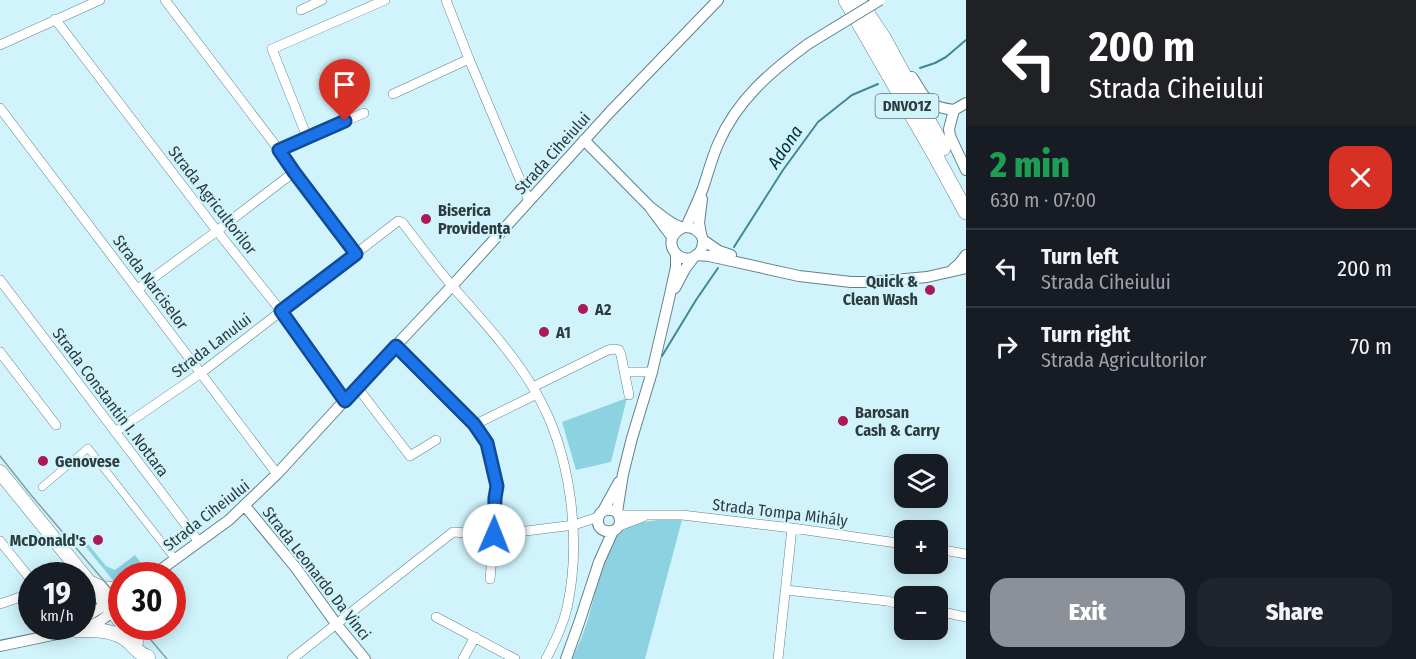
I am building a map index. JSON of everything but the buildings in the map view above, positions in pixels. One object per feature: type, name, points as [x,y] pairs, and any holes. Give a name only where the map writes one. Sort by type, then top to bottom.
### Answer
[{"type":"highway","name":"DNVO1Z","points":[[856,1],[884,39],[966,193]]},
{"type":"highway","name":"DNVO1Z","points":[[856,1],[966,212]]},
{"type":"main road","points":[[0,472],[66,554],[69,562]]},
{"type":"main road","points":[[96,593],[108,604]]},
{"type":"main road","points":[[96,630],[114,633],[149,658]]},
{"type":"main road","points":[[136,642],[149,658]]},
{"type":"street","points":[[0,45],[100,0]]},
{"type":"street","points":[[165,0],[356,254]]},
{"type":"street","points":[[301,10],[322,0]]},
{"type":"street","points":[[307,137],[272,49],[385,0]]},
{"type":"street","points":[[446,0],[529,201]]},
{"type":"street","name":"Strada Ciheiului","points":[[171,562],[245,506],[277,474],[584,140],[718,0]]},
{"type":"street","points":[[672,237],[684,227],[703,187],[719,143],[744,101],[776,68],[808,44],[880,0]]},
{"type":"street","name":"Strada Agricultorilor","points":[[56,19],[217,231],[281,311],[345,401]]},
{"type":"street","points":[[884,39],[903,62],[928,101],[935,106],[954,110],[966,103]]},
{"type":"street","points":[[393,94],[469,60]]},
{"type":"street","name":"Strada Narciselor","points":[[0,108],[277,474]]},
{"type":"street","points":[[954,110],[949,129],[950,136],[966,170]]},
{"type":"street","points":[[279,150],[364,113]]},
{"type":"street","points":[[566,659],[598,562],[652,372],[676,267],[672,237],[649,206],[584,140]]},
{"type":"street","points":[[935,154],[966,222]]},
{"type":"street","points":[[138,289],[294,172]]},
{"type":"street","points":[[669,299],[685,269],[700,251],[702,237],[699,219],[703,187]]},
{"type":"street","points":[[649,206],[684,227],[696,230],[719,251],[750,264]]},
{"type":"street","name":"Strada Lanului","points":[[115,432],[201,373],[398,221],[402,222],[452,286]]},
{"type":"street","points":[[676,254],[685,258],[709,256],[799,276],[851,282],[919,278],[966,268]]},
{"type":"street","points":[[950,271],[966,255]]},
{"type":"street","name":"Strada Constantin I. Nottara","points":[[0,280],[199,542]]},
{"type":"street","points":[[452,286],[491,330],[535,391],[560,448],[573,508],[573,572],[567,610],[546,659]]},
{"type":"street","points":[[396,346],[474,424],[487,443],[497,486],[490,579]]},
{"type":"street","points":[[474,424],[608,350],[619,350],[629,395]]},
{"type":"street","points":[[0,352],[56,425]]},
{"type":"street","points":[[624,372],[652,372]]},
{"type":"street","points":[[357,387],[410,456],[436,440]]},
{"type":"street","points":[[42,487],[88,448],[175,559]]},
{"type":"street","name":"Strada Leonardo Da Vinci","points":[[245,506],[296,568],[365,659]]},
{"type":"street","name":"Strada Tompa Mihály","points":[[292,659],[453,532],[494,535],[651,514],[682,515],[894,543]]},
{"type":"street","points":[[778,659],[792,528]]},
{"type":"street","points":[[0,541],[18,564]]},
{"type":"street","points":[[948,551],[966,554]]},
{"type":"street","points":[[786,590],[894,603]]},
{"type":"street","points":[[0,604],[18,598]]},
{"type":"street","points":[[948,613],[966,617]]},
{"type":"street","points":[[436,617],[516,659]]},
{"type":"street","points":[[463,659],[475,637]]},
{"type":"street","points":[[0,646],[23,640]]},
{"type":"shaded area","points":[[627,398],[611,462],[576,470],[562,422]]},
{"type":"shaded area","points":[[666,519],[682,520],[645,659],[572,659],[586,624],[605,560],[615,539],[631,526]]},
{"type":"shaded area","points":[[80,534],[108,567],[108,574],[80,540]]},
{"type":"shaded area","points":[[135,555],[140,562],[126,562]]},
{"type":"waterway","name":"Adona","points":[[920,68],[946,57],[966,40]]},
{"type":"waterway","name":"Adona","points":[[734,247],[783,170],[818,122],[852,95],[878,84]]},
{"type":"waterway","name":"Adona","points":[[662,356],[718,268]]},
{"type":"tram line","points":[[0,456],[108,586]]},
{"type":"tram line","points":[[151,640],[167,659]]},
{"type":"place","name":"Biserica Providența","points":[[426,219]]},
{"type":"place","name":"Quick & Clean Wash","points":[[930,290]]},
{"type":"place","name":"A2","points":[[583,309]]},
{"type":"place","name":"A1","points":[[544,332]]},
{"type":"place","name":"Barosan Cash & Carry","points":[[843,421]]},
{"type":"place","name":"Genovese","points":[[43,461]]},
{"type":"place","name":"McDonald's","points":[[98,540]]},
{"type":"route","points":[[345,121],[279,150],[356,254],[281,311],[345,401],[396,346],[474,424],[487,443],[497,486],[494,535]]}]
